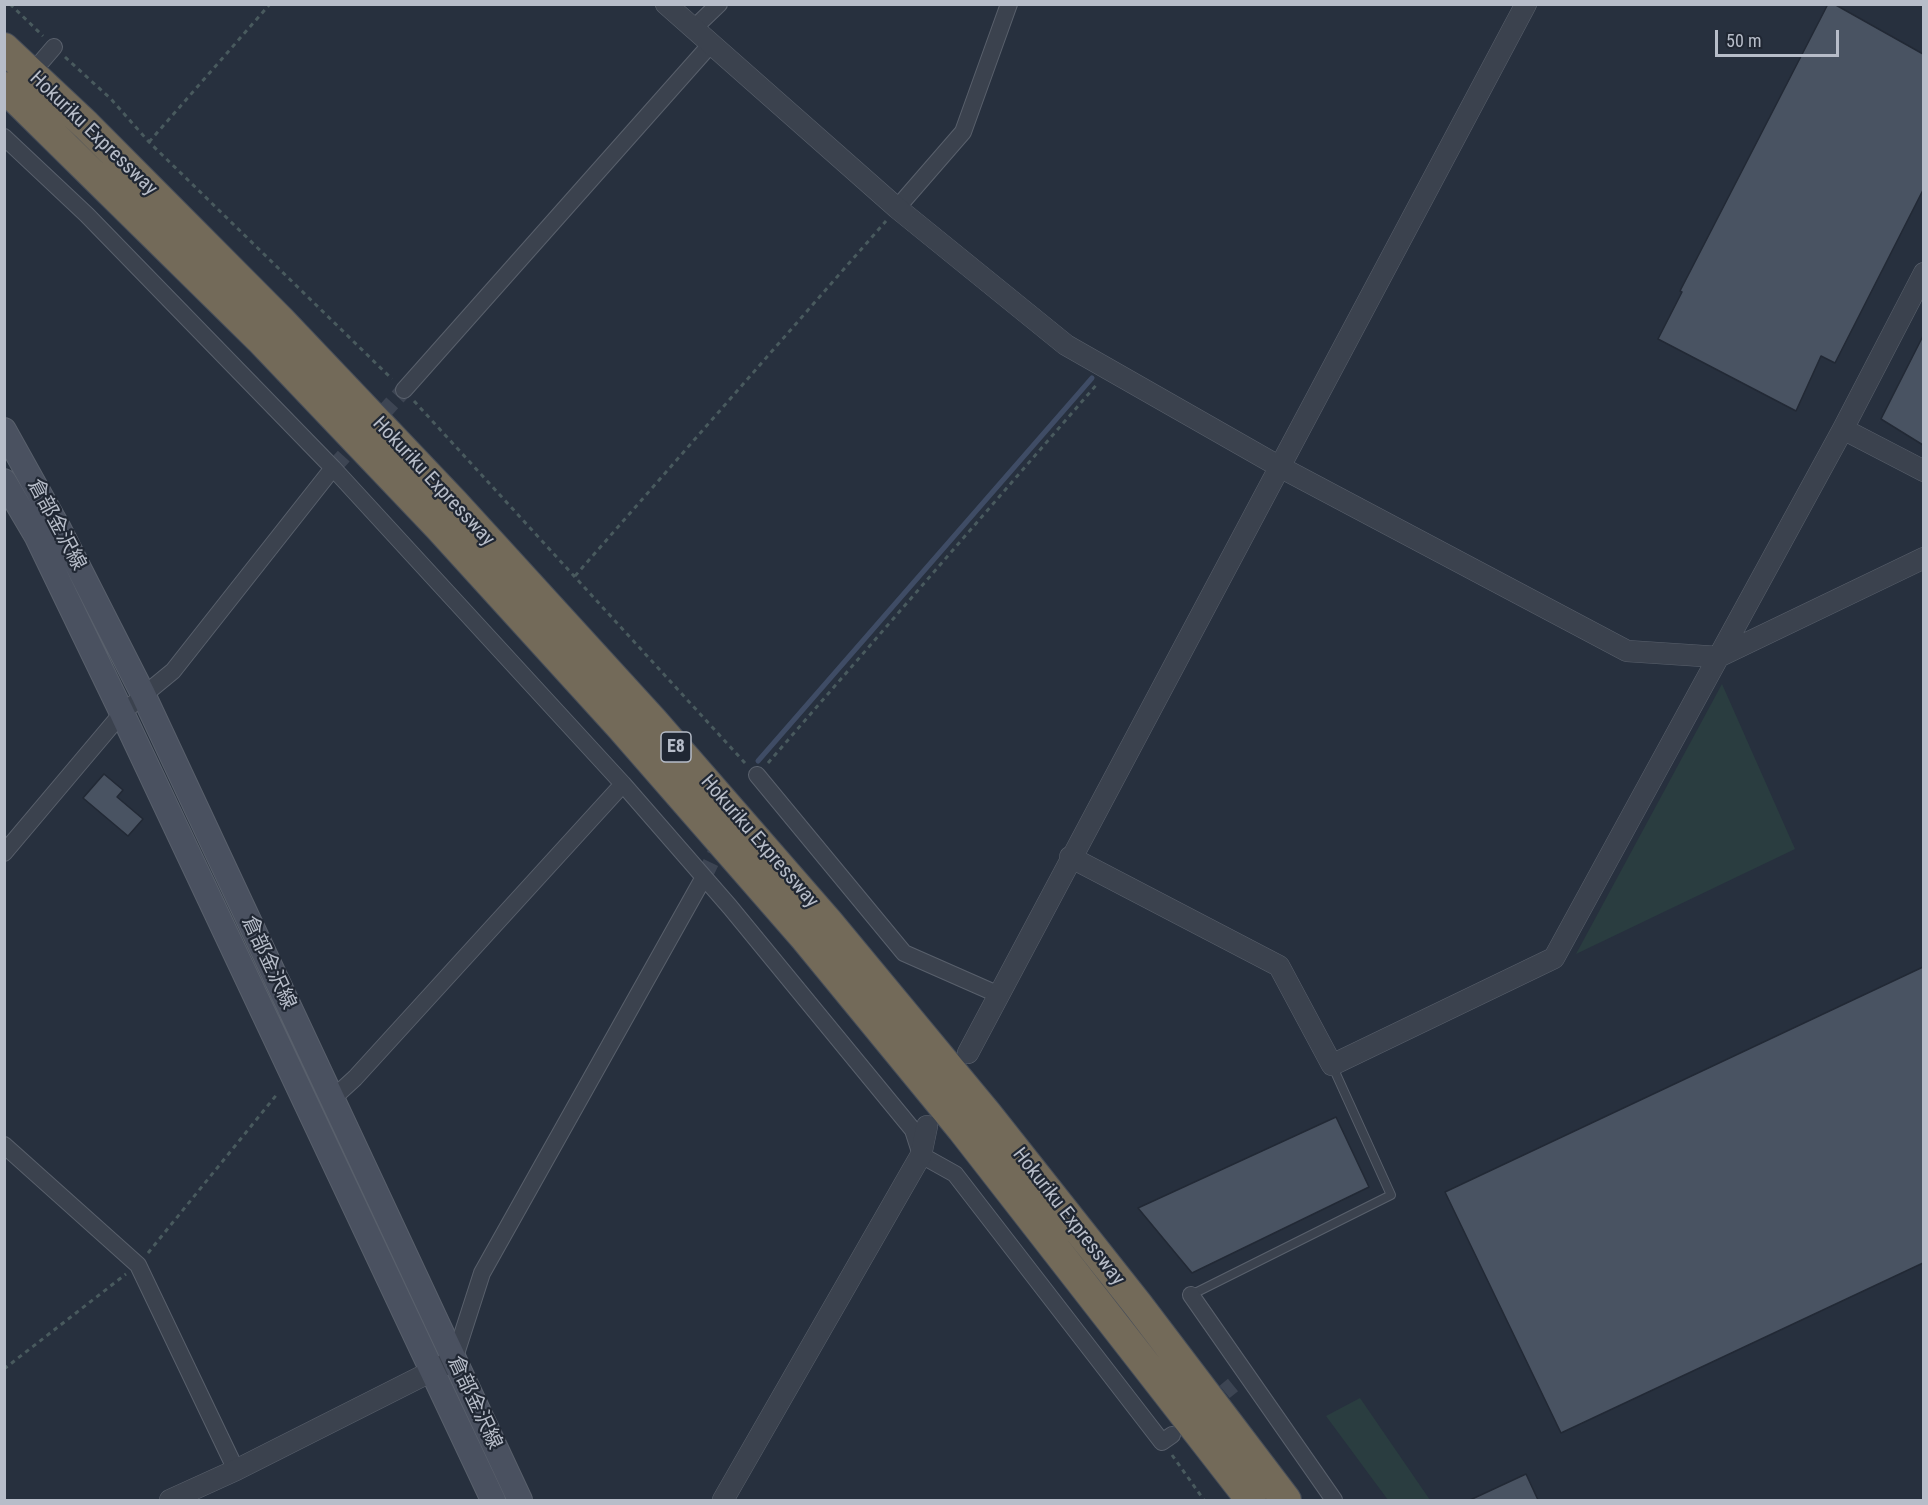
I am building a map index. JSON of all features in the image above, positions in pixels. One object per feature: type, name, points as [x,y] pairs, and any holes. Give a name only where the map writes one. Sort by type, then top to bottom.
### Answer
[{"type":"highway","name":"Hokuriku Expressway","points":[[4,48],[86,125],[281,321],[454,503],[653,721],[828,922],[987,1114],[1138,1305],[1286,1500]]},
{"type":"highway","name":"Hokuriku Expressway","points":[[4,87],[260,339],[439,527],[621,727],[806,939],[962,1129],[1251,1500]]},
{"type":"main road","name":"倉部金沢線","points":[[4,430],[58,527],[143,694],[520,1500]]},
{"type":"main road","name":"倉部金沢線","points":[[4,481],[37,537],[122,714],[493,1500]]},
{"type":"street","points":[[666,4],[897,208],[1065,345],[1280,467],[1627,651],[1718,657],[1923,558]]},
{"type":"street","points":[[693,28],[719,4]]},
{"type":"street","points":[[897,208],[963,132],[1009,4]]},
{"type":"street","points":[[968,1053],[997,994],[1526,4]]},
{"type":"street","points":[[404,390],[711,44]]},
{"type":"street","points":[[42,61],[54,47]]},
{"type":"street","points":[[4,138],[87,215],[333,468],[623,784],[704,877],[913,1130],[921,1155],[955,1174],[1167,1438]]},
{"type":"street","points":[[1071,857],[1279,966],[1332,1065],[1554,958],[1843,429],[1923,273]]},
{"type":"street","points":[[1843,429],[1923,471]]},
{"type":"street","points":[[4,853],[122,714],[172,671],[333,468]]},
{"type":"street","points":[[757,775],[904,953],[997,994]]},
{"type":"street","points":[[331,1100],[363,1069],[623,784]]},
{"type":"street","points":[[170,1500],[236,1470],[454,1360],[482,1273],[704,877]]},
{"type":"street","points":[[723,1500],[921,1155],[927,1126]]},
{"type":"street","points":[[4,1145],[138,1265],[236,1470]]},
{"type":"street","points":[[1191,1295],[1334,1500]]},
{"type":"street","points":[[1233,1385],[1247,1375]]},
{"type":"lane","points":[[1191,1295],[1391,1195],[1332,1065]]},
{"type":"path","points":[[10,4],[111,99],[149,142],[404,390],[575,576],[727,747],[757,775],[1110,369]]},
{"type":"path","points":[[149,142],[270,4]]},
{"type":"path","points":[[575,576],[897,208]]},
{"type":"path","points":[[4,1369],[138,1265],[292,1077]]},
{"type":"path","points":[[1167,1438],[1204,1500]]},
{"type":"shaded area","points":[[1722,684],[1795,849],[1576,954]]},
{"type":"shaded area","points":[[1360,1398],[1430,1500],[1388,1500],[1326,1416]]},
{"type":"building","points":[[1828,4],[1834,4],[1923,54],[1923,190],[1835,363],[1821,356],[1796,411],[1658,339],[1682,292],[1680,291]]},
{"type":"building","points":[[1923,336],[1923,445],[1881,419]]},
{"type":"building","points":[[104,774],[123,790],[117,797],[143,819],[128,836],[83,798]]},
{"type":"building","points":[[1923,967],[1923,1263],[1561,1433],[1445,1192]]},
{"type":"building","points":[[1336,1117],[1369,1187],[1192,1273],[1138,1208]]},
{"type":"building","points":[[1526,1474],[1538,1500],[1470,1500]]},
{"type":"waterway","points":[[758,761],[1092,378]]},
{"type":"tunnel","points":[[333,468],[404,390]]},
{"type":"tunnel","points":[[704,877],[723,837]]},
{"type":"tunnel","points":[[1206,1407],[1233,1385]]}]
